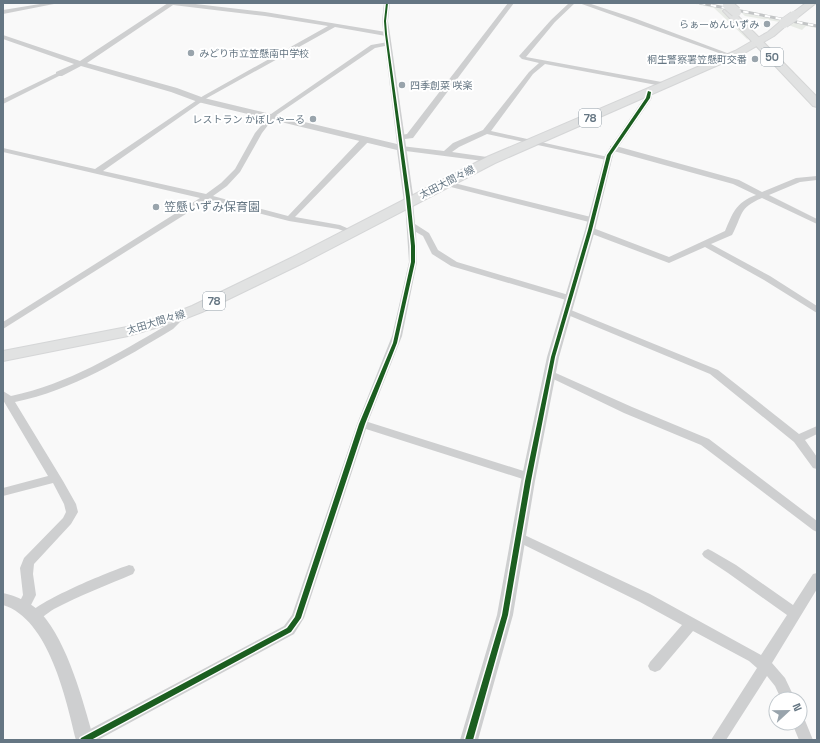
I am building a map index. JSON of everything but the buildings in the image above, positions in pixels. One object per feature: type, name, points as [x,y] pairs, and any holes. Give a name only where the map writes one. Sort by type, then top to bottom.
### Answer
[{"type":"highway","name":"50","points":[[727,6],[760,40],[817,104]]},
{"type":"highway","name":"50","points":[[760,40],[817,93]]},
{"type":"main road","name":"太田大間々線","points":[[3,356],[128,331],[174,318],[212,302],[491,160],[732,56],[760,40],[812,3]]},
{"type":"street","points":[[3,12],[56,3]]},
{"type":"street","points":[[3,102],[80,63],[172,3],[265,14],[386,34]]},
{"type":"street","points":[[3,599],[28,612],[48,639],[64,675],[78,715],[84,740],[289,630],[298,618],[362,424],[397,336],[413,262],[409,202],[386,34],[385,21],[387,3]]},
{"type":"street","points":[[400,138],[410,136],[511,3]]},
{"type":"street","points":[[572,3],[553,21],[522,56],[543,62],[667,84]]},
{"type":"street","points":[[582,3],[632,19],[732,56]]},
{"type":"street","points":[[96,172],[201,100],[333,26]]},
{"type":"street","points":[[3,37],[80,63],[174,90],[201,100],[270,118],[401,148],[491,160]]},
{"type":"street","points":[[3,326],[224,185],[234,174],[270,118],[374,46],[388,44]]},
{"type":"street","points":[[446,153],[456,145],[486,132],[530,73],[543,62]]},
{"type":"street","points":[[469,740],[505,615],[528,478],[549,373],[569,298],[611,154],[648,98],[649,92]]},
{"type":"street","points":[[486,132],[531,143],[611,154],[736,182],[817,222]]},
{"type":"street","points":[[289,219],[365,140]]},
{"type":"street","points":[[3,150],[207,197],[298,222],[336,226],[352,232]]},
{"type":"street","points":[[446,183],[591,225],[669,260],[729,233],[741,206],[747,201],[761,194],[787,186],[799,180],[817,178]]},
{"type":"street","points":[[411,225],[426,235],[436,252],[454,264],[569,298]]},
{"type":"street","points":[[705,244],[767,278],[817,310]]},
{"type":"street","points":[[566,311],[714,372],[798,439],[817,465]]},
{"type":"street","points":[[6,397],[22,398],[51,389],[74,379],[127,352],[170,327],[175,322],[174,318]]},
{"type":"street","points":[[549,373],[628,410],[705,442],[730,459],[817,527]]},
{"type":"street","points":[[6,397],[70,504],[72,512],[67,521],[28,562],[26,571],[30,595],[28,612]]},
{"type":"street","points":[[362,424],[528,478]]},
{"type":"street","points":[[798,439],[817,430]]},
{"type":"street","points":[[3,492],[55,478]]},
{"type":"street","points":[[518,537],[532,542],[692,623],[765,665],[780,682],[784,691]]},
{"type":"street","points":[[708,554],[732,569],[795,614]]},
{"type":"street","points":[[28,612],[48,606],[129,570]]},
{"type":"street","points":[[718,740],[762,671],[768,657],[817,578]]},
{"type":"street","points":[[655,666],[692,623]]},
{"type":"shaded area","points":[[691,3],[817,27],[817,28],[806,26],[802,30],[780,22],[745,16],[742,13],[722,9],[748,40],[714,8]]},
{"type":"railway","points":[[700,3],[817,26]]},
{"type":"cycle path","points":[[84,740],[289,630],[298,618],[362,424],[395,343],[413,262],[413,246],[408,197],[386,34],[385,21],[387,3]]},
{"type":"cycle path","points":[[469,740],[505,615],[528,481],[553,357],[590,230],[609,155],[648,98],[649,92]]},
{"type":"place","name":"らぁーめんいずみ","points":[[767,24]]},
{"type":"place","name":"みどり市立笠懸南中学校","points":[[191,53]]},
{"type":"place","name":"桐生警察署笠懸町交番","points":[[755,59]]},
{"type":"place","name":"四季創菜 咲楽","points":[[402,85]]},
{"type":"place","name":"レストラン かぼしゃーる","points":[[313,119]]},
{"type":"place","name":"笠懸いずみ保育園","points":[[156,207]]}]
